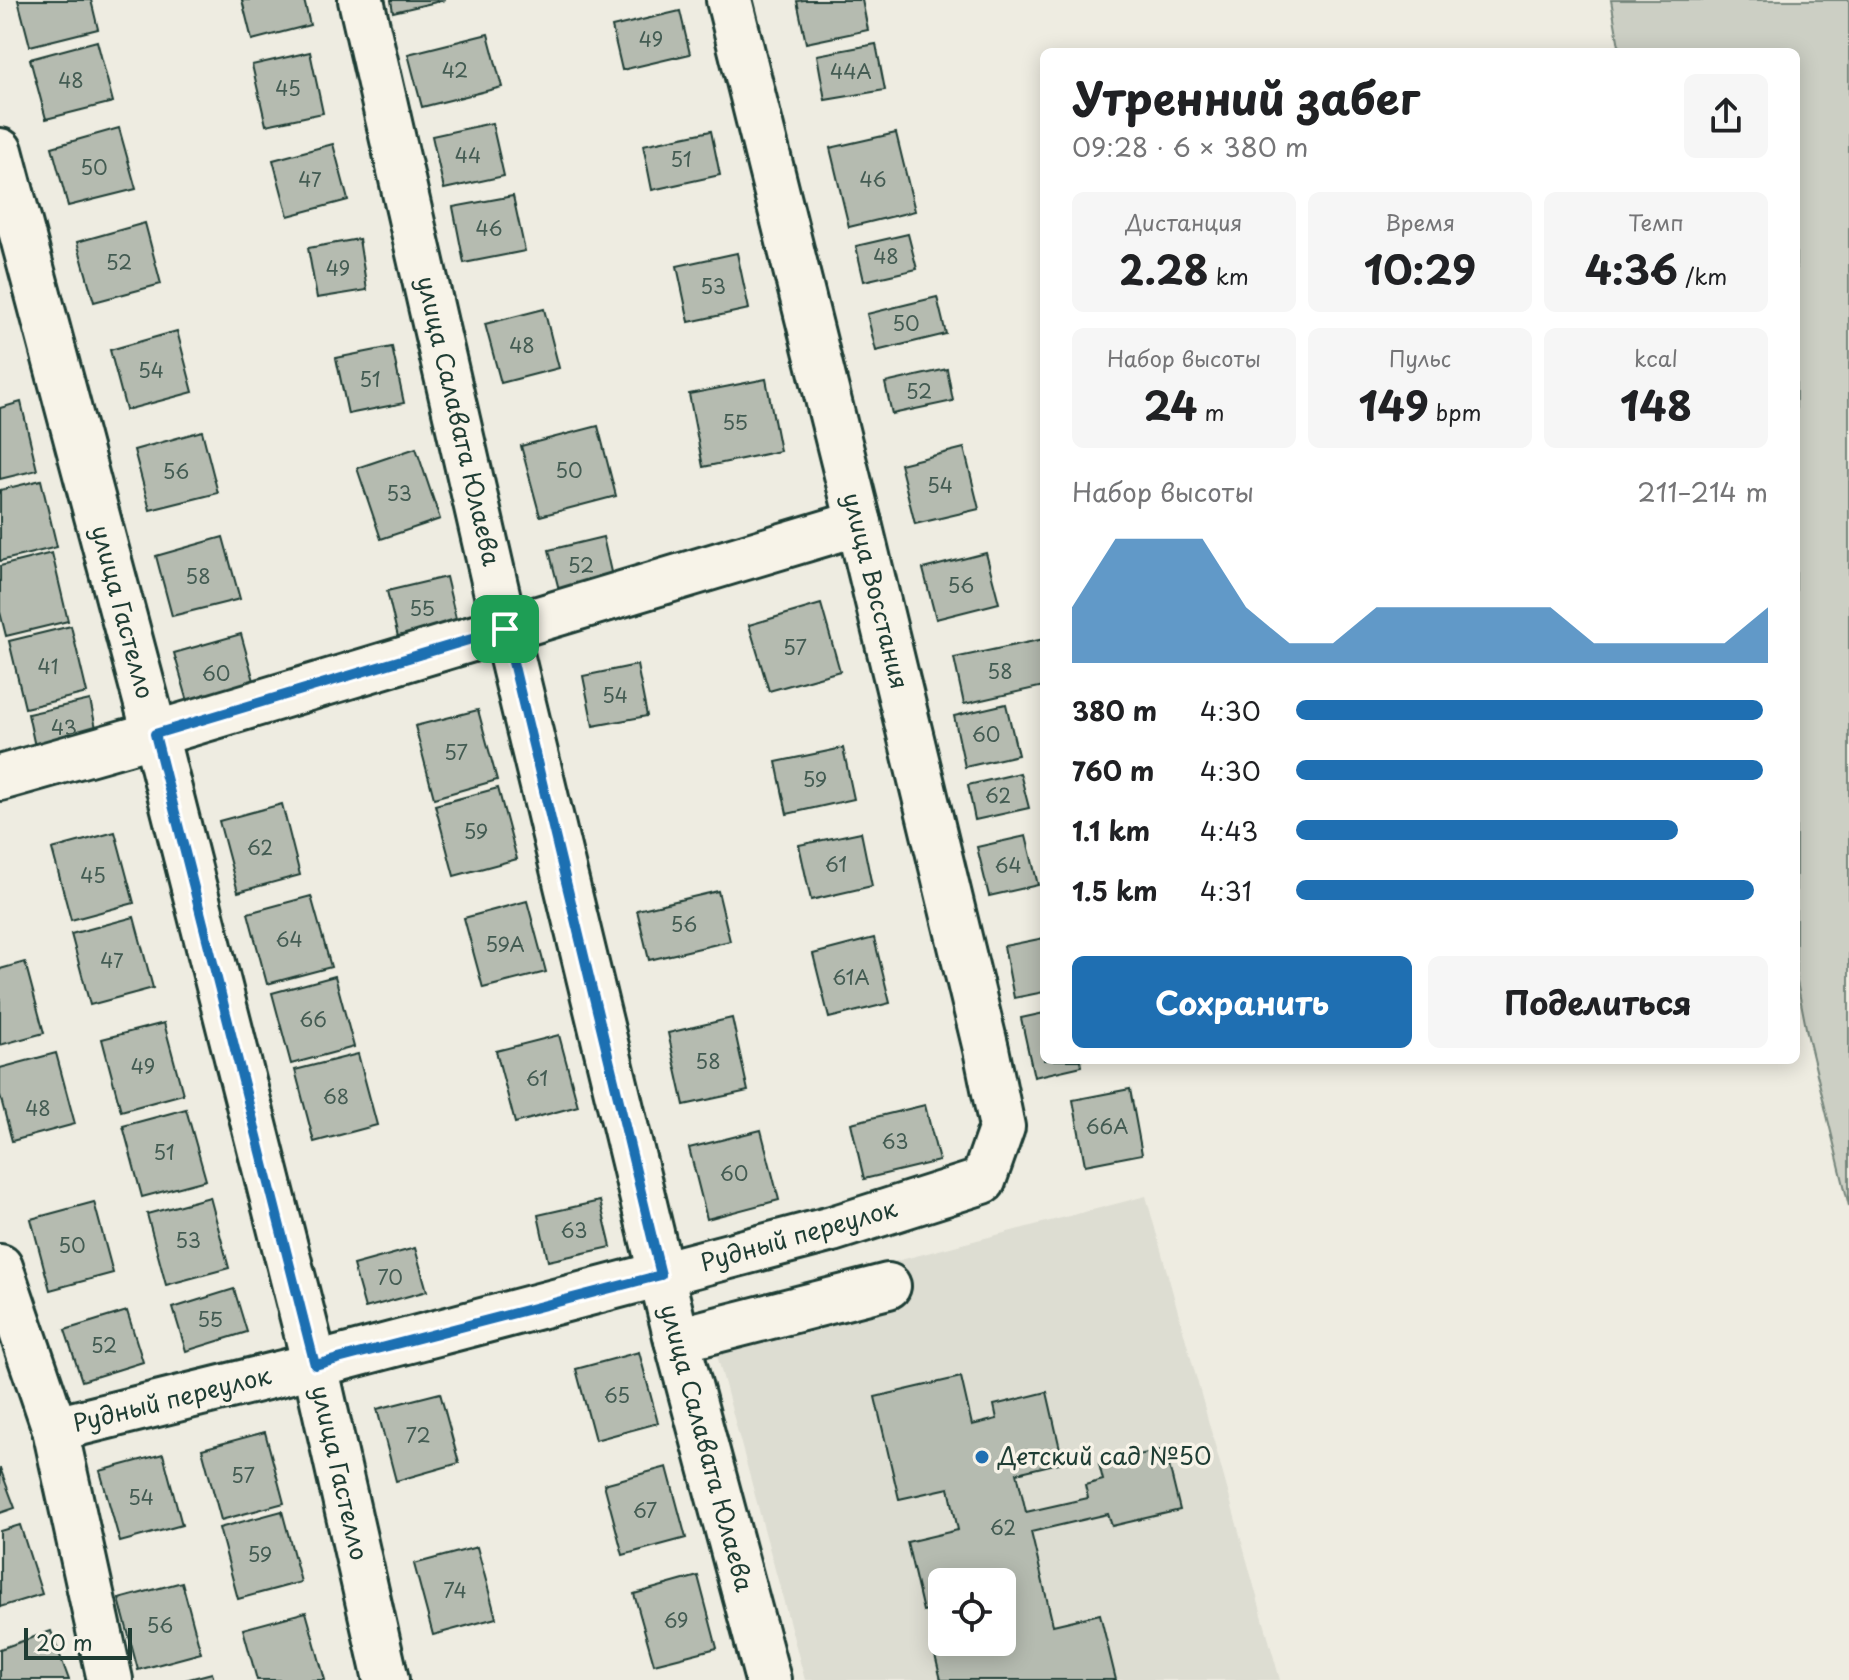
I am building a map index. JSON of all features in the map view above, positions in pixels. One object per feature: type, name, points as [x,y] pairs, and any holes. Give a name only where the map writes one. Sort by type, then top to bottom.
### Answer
[{"type":"street","name":"улица Салавата Юлаева","points":[[361,0],[505,629],[661,1275],[768,1680]]},
{"type":"street","name":"улица Восстания","points":[[729,0],[982,1034],[1002,1127],[983,1181]]},
{"type":"street","name":"улица Гастелло","points":[[0,151],[155,734],[315,1365],[386,1680]]},
{"type":"street","points":[[0,778],[859,523]]},
{"type":"street","name":"Рудный переулок","points":[[55,1429],[661,1275],[832,1229],[983,1181]]},
{"type":"street","points":[[0,1267],[55,1429],[110,1680]]},
{"type":"street","points":[[677,1340],[888,1286]]},
{"type":"shaded area","points":[[1611,0],[1849,0],[1849,1206],[1800,997],[1800,48],[1619,48]]},
{"type":"shaded area","name":"Детский сад №50","points":[[1146,1196],[1280,1680],[805,1680],[705,1311]]},
{"type":"building","points":[[18,0],[91,0],[98,29],[30,46]]},
{"type":"building","points":[[242,0],[304,0],[310,25],[252,40]]},
{"type":"building","points":[[391,0],[445,0],[393,12]]},
{"type":"building","points":[[862,0],[868,30],[806,43],[797,1]]},
{"type":"building","points":[[680,11],[690,54],[622,70],[612,27]]},
{"type":"building","points":[[488,34],[502,87],[422,107],[408,54]]},
{"type":"building","points":[[97,41],[113,102],[46,119],[30,59]]},
{"type":"building","points":[[876,44],[885,90],[825,100],[817,55]]},
{"type":"building","points":[[310,52],[323,113],[266,125],[252,65]]},
{"type":"building","points":[[492,123],[504,176],[444,189],[432,136]]},
{"type":"building","points":[[119,128],[136,189],[68,206],[52,147]]},
{"type":"building","points":[[711,131],[720,175],[652,190],[643,145]]},
{"type":"building","points":[[896,133],[915,211],[849,227],[830,148]]},
{"type":"building","points":[[333,144],[348,200],[288,216],[273,160]]},
{"type":"building","points":[[513,196],[525,251],[464,263],[453,207]]},
{"type":"building","points":[[145,223],[161,284],[94,302],[77,242]]},
{"type":"building","points":[[908,234],[917,269],[864,281],[856,246]]},
{"type":"building","points":[[359,239],[367,290],[317,298],[308,248]]},
{"type":"building","points":[[737,253],[749,309],[689,322],[677,266]]},
{"type":"building","points":[[937,297],[946,334],[876,351],[867,314]]},
{"type":"building","points":[[544,309],[559,368],[501,383],[485,324]]},
{"type":"building","points":[[177,331],[193,392],[126,410],[110,350]]},
{"type":"building","points":[[392,347],[404,403],[348,414],[336,358]]},
{"type":"building","points":[[947,369],[953,401],[892,414],[885,383]]},
{"type":"building","points":[[766,379],[780,451],[703,467],[689,394]]},
{"type":"building","points":[[21,402],[37,470],[0,479],[0,408]]},
{"type":"building","points":[[598,426],[616,496],[540,516],[521,446]]},
{"type":"building","points":[[202,431],[218,493],[150,510],[134,450]]},
{"type":"building","points":[[416,448],[440,519],[381,539],[357,468]]},
{"type":"building","points":[[964,448],[979,509],[915,524],[900,464]]},
{"type":"building","points":[[41,480],[57,547],[0,561],[0,490]]},
{"type":"building","points":[[223,537],[240,599],[172,616],[156,556]]},
{"type":"building","points":[[603,537],[613,581],[560,594],[549,550]]},
{"type":"building","points":[[52,553],[68,621],[6,636],[0,612],[0,566]]},
{"type":"building","points":[[986,553],[999,603],[936,619],[923,569]]},
{"type":"building","points":[[446,577],[458,627],[399,641],[387,591]]},
{"type":"building","points":[[821,604],[840,671],[769,691],[749,625]]},
{"type":"building","points":[[71,626],[87,693],[25,708],[9,641]]},
{"type":"building","points":[[241,634],[258,695],[191,712],[174,653]]},
{"type":"building","points":[[1040,640],[1040,687],[964,704],[954,658]]},
{"type":"building","points":[[637,665],[647,716],[593,726],[583,676]]},
{"type":"building","points":[[90,700],[99,742],[37,756],[28,714]]},
{"type":"building","points":[[1006,704],[1018,755],[965,767],[954,716]]},
{"type":"building","points":[[478,710],[497,780],[434,798],[415,726]]},
{"type":"building","points":[[843,748],[854,799],[787,814],[776,762]]},
{"type":"building","points":[[1020,773],[1029,808],[975,820],[968,785]]},
{"type":"building","points":[[498,788],[517,859],[454,876],[435,805]]},
{"type":"building","points":[[282,804],[300,875],[238,892],[219,821]]},
{"type":"building","points":[[115,832],[134,903],[71,920],[52,849]]},
{"type":"building","points":[[861,832],[872,886],[811,900],[799,845]]},
{"type":"building","points":[[1026,836],[1038,885],[989,896],[977,847]]},
{"type":"building","points":[[718,891],[730,941],[649,960],[637,910]]},
{"type":"building","points":[[311,896],[331,967],[267,984],[248,913]]},
{"type":"building","points":[[527,901],[546,972],[483,988],[464,918]]},
{"type":"building","points":[[134,917],[153,988],[90,1005],[71,934]]},
{"type":"building","points":[[874,938],[890,1003],[829,1018],[813,954]]},
{"type":"building","points":[[1040,939],[1040,993],[1014,998],[1004,946]]},
{"type":"building","points":[[25,962],[44,1033],[0,1045],[0,969]]},
{"type":"building","points":[[335,976],[354,1047],[291,1064],[272,993]]},
{"type":"building","points":[[1040,1014],[1040,1064],[1082,1066],[1034,1077],[1021,1018]]},
{"type":"building","points":[[732,1018],[748,1091],[684,1105],[668,1033]]},
{"type":"building","points":[[164,1023],[183,1094],[121,1111],[102,1039]]},
{"type":"building","points":[[559,1035],[578,1106],[515,1123],[496,1051]]},
{"type":"building","points":[[56,1053],[75,1124],[12,1141],[0,1095],[0,1068]]},
{"type":"building","points":[[358,1054],[377,1125],[314,1142],[295,1070]]},
{"type":"building","points":[[1130,1089],[1142,1154],[1085,1165],[1073,1100]]},
{"type":"building","points":[[925,1105],[939,1161],[864,1179],[851,1123]]},
{"type":"building","points":[[186,1109],[206,1180],[142,1197],[123,1126]]},
{"type":"building","points":[[761,1130],[779,1200],[707,1219],[689,1148]]},
{"type":"building","points":[[210,1197],[229,1268],[166,1285],[147,1214]]},
{"type":"building","points":[[600,1201],[611,1247],[548,1261],[538,1215]]},
{"type":"building","points":[[94,1202],[113,1273],[50,1290],[31,1219]]},
{"type":"building","points":[[415,1248],[427,1291],[365,1308],[353,1265]]},
{"type":"building","points":[[234,1289],[247,1332],[186,1351],[173,1308]]},
{"type":"building","points":[[127,1311],[143,1362],[82,1381],[65,1330]]},
{"type":"building","points":[[639,1352],[658,1423],[595,1440],[576,1369]]},
{"type":"building","points":[[961,1377],[972,1425],[997,1419],[994,1405],[1047,1392],[1063,1462],[1017,1473],[1026,1512],[1088,1498],[1085,1485],[1103,1480],[1099,1464],[1165,1449],[1180,1510],[1112,1526],[1108,1514],[1031,1532],[1053,1625],[1100,1614],[1116,1680],[941,1680],[935,1656],[1016,1656],[1016,1568],[928,1568],[928,1610],[923,1611],[907,1542],[958,1530],[949,1488],[899,1499],[875,1397]]},
{"type":"building","points":[[440,1393],[459,1463],[396,1481],[377,1409]]},
{"type":"building","points":[[265,1432],[284,1503],[221,1520],[202,1449]]},
{"type":"building","points":[[163,1454],[182,1525],[120,1542],[100,1471]]},
{"type":"building","points":[[667,1467],[686,1538],[623,1555],[604,1484]]},
{"type":"building","points":[[0,1468],[15,1508],[0,1513]]},
{"type":"building","points":[[282,1511],[301,1582],[238,1599],[219,1528]]},
{"type":"building","points":[[20,1525],[42,1594],[0,1607],[0,1531]]},
{"type":"building","points":[[477,1547],[496,1618],[433,1635],[414,1564]]},
{"type":"building","points":[[698,1576],[717,1648],[654,1664],[634,1594]]},
{"type":"building","points":[[182,1582],[201,1653],[138,1670],[119,1599]]},
{"type":"building","points":[[306,1612],[325,1680],[257,1680],[243,1629]]},
{"type":"building","points":[[51,1631],[69,1680],[0,1680],[0,1649]]},
{"type":"building","points":[[212,1673],[214,1680],[185,1680]]},
{"type":"place","name":"Детский сад №50","points":[[982,1457]]},
{"type":"route","points":[[505,629],[661,1275],[315,1365],[155,734],[505,629]]}]
